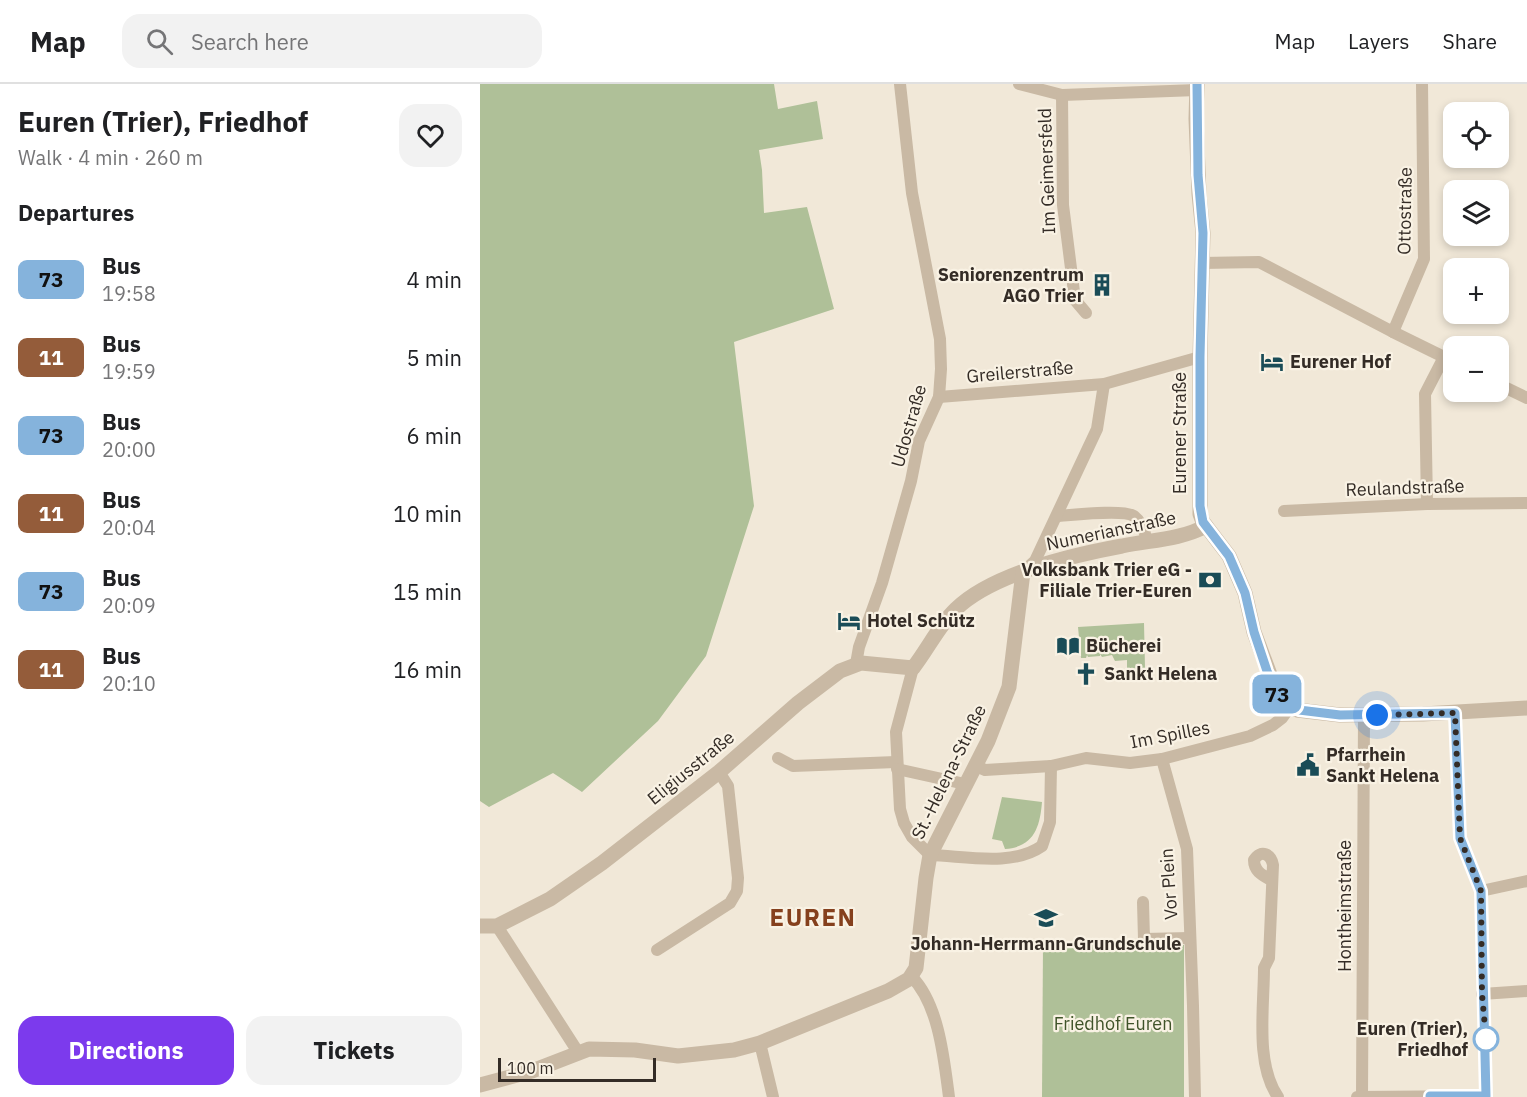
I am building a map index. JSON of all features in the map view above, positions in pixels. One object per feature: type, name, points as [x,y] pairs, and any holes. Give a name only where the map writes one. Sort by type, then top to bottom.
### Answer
[{"type":"street","name":"Udostraße","points":[[856,664],[859,647],[882,583],[911,481],[919,441],[939,397],[940,339],[912,193],[900,84]]},
{"type":"street","points":[[1019,84],[1062,95],[1197,87]]},
{"type":"street","name":"Ottostraße","points":[[1392,332],[1424,259],[1422,84]]},
{"type":"street","name":"Eurener Straße","points":[[1197,87],[1196,129],[1203,233],[1200,514],[1232,564],[1245,593],[1254,632],[1267,671],[1278,696],[1290,707]]},
{"type":"street","name":"Im Geimersfeld","points":[[1062,95],[1063,205],[1075,300],[1086,313]]},
{"type":"street","points":[[1202,263],[1259,262],[1443,356]]},
{"type":"street","points":[[1023,572],[1035,561],[1097,429],[1104,384],[1200,357]]},
{"type":"street","points":[[1427,504],[1425,394],[1443,368]]},
{"type":"street","name":"Greilerstraße","points":[[939,397],[1104,384]]},
{"type":"street","points":[[1509,389],[1527,398]]},
{"type":"street","name":"Reulandstraße","points":[[1284,511],[1427,504],[1527,503]]},
{"type":"street","points":[[1057,516],[1119,513],[1133,516],[1144,528],[1148,541]]},
{"type":"street","name":"Numerianstraße","points":[[913,668],[958,607],[984,590],[1033,567],[1148,541],[1183,536],[1206,526]]},
{"type":"street","name":"St.-Helena-Straße","points":[[914,972],[930,855],[975,766],[1010,687],[1023,572]]},
{"type":"street","points":[[856,664],[913,668],[896,732],[896,766],[900,809],[904,823],[912,837],[930,855],[1022,856],[1042,846],[1050,822],[1051,766]]},
{"type":"street","name":"Eligiusstraße","points":[[497,926],[550,899],[602,863],[719,772],[822,684],[856,664]]},
{"type":"street","points":[[1290,707],[1306,712],[1364,716],[1527,708]]},
{"type":"street","name":"Im Spilles","points":[[975,766],[985,770],[1051,766],[1086,758],[1130,763],[1162,759],[1250,736],[1282,718],[1290,707]]},
{"type":"street","points":[[1357,1097],[1486,1096],[1481,891],[1460,838],[1455,713]]},
{"type":"street","name":"Hontheimstraße","points":[[1362,1096],[1364,716]]},
{"type":"street","points":[[778,759],[793,766],[896,766],[965,784]]},
{"type":"street","name":"Vor Plein","points":[[1162,759],[1186,849],[1195,1097]]},
{"type":"street","points":[[657,950],[730,903],[737,891],[738,878],[728,786],[719,772]]},
{"type":"street","points":[[1271,880],[1269,958],[1264,968],[1263,1059],[1266,1076],[1278,1097]]},
{"type":"street","points":[[1481,891],[1527,881]]},
{"type":"street","name":"Vor Plein","points":[[1143,902],[1144,939],[1190,938]]},
{"type":"street","points":[[480,926],[497,926],[578,1052]]},
{"type":"street","points":[[480,1085],[532,1071],[589,1049],[612,1048],[678,1056],[734,1050],[760,1043],[888,991],[914,972],[932,1013],[944,1058],[949,1097]]},
{"type":"street","points":[[1482,994],[1527,991]]},
{"type":"street","points":[[760,1043],[773,1097]]},
{"type":"green space","points":[[480,84],[774,84],[778,109],[817,101],[823,139],[759,150],[764,213],[807,207],[834,309],[734,342],[754,506],[706,656],[658,721],[582,792],[553,773],[489,807],[480,801]]},
{"type":"green space","points":[[1144,623],[1145,668],[1127,669],[1127,660],[1115,661],[1112,655],[1102,657],[1100,654],[1100,656],[1088,657],[1087,655],[1086,658],[1081,658],[1078,627]]},
{"type":"green space","points":[[1002,797],[1042,802],[1034,834],[1023,844],[1005,849],[1002,841],[992,839]]},
{"type":"green space","name":"Friedhof Euren","points":[[1043,945],[1184,945],[1184,1097],[1042,1097]]},
{"type":"bus line","name":"73","points":[[1197,84],[1198,175],[1203,233],[1200,357],[1200,514],[1203,522],[1229,556],[1236,571],[1245,593],[1254,632],[1267,671],[1278,696],[1284,703],[1306,712],[1340,715],[1455,713],[1460,838],[1481,891],[1486,1096],[1430,1096]]},
{"type":"place","name":"Seniorenzentrum AGO Trier","points":[[1102,285]]},
{"type":"place","name":"Eurener Hof","points":[[1272,362]]},
{"type":"place","name":"Volksbank Trier eG - Filiale Trier-Euren","points":[[1210,580]]},
{"type":"place","name":"Hotel Schütz","points":[[849,621]]},
{"type":"place","name":"Bücherei","points":[[1068,646]]},
{"type":"place","name":"Sankt Helena","points":[[1086,674]]},
{"type":"place","name":"Pfarrhein Sankt Helena","points":[[1308,765]]},
{"type":"place","name":"Johann-Herrmann-Grundschule","points":[[1046,918]]},
{"type":"place","name":"Euren (Trier), Friedhof","points":[[1486,1039]]},
{"type":"district","name":"EUREN","points":[[813,918]]},
{"type":"route","points":[[1377,715],[1455,713],[1460,838],[1481,891],[1482,994],[1486,1039]]}]
